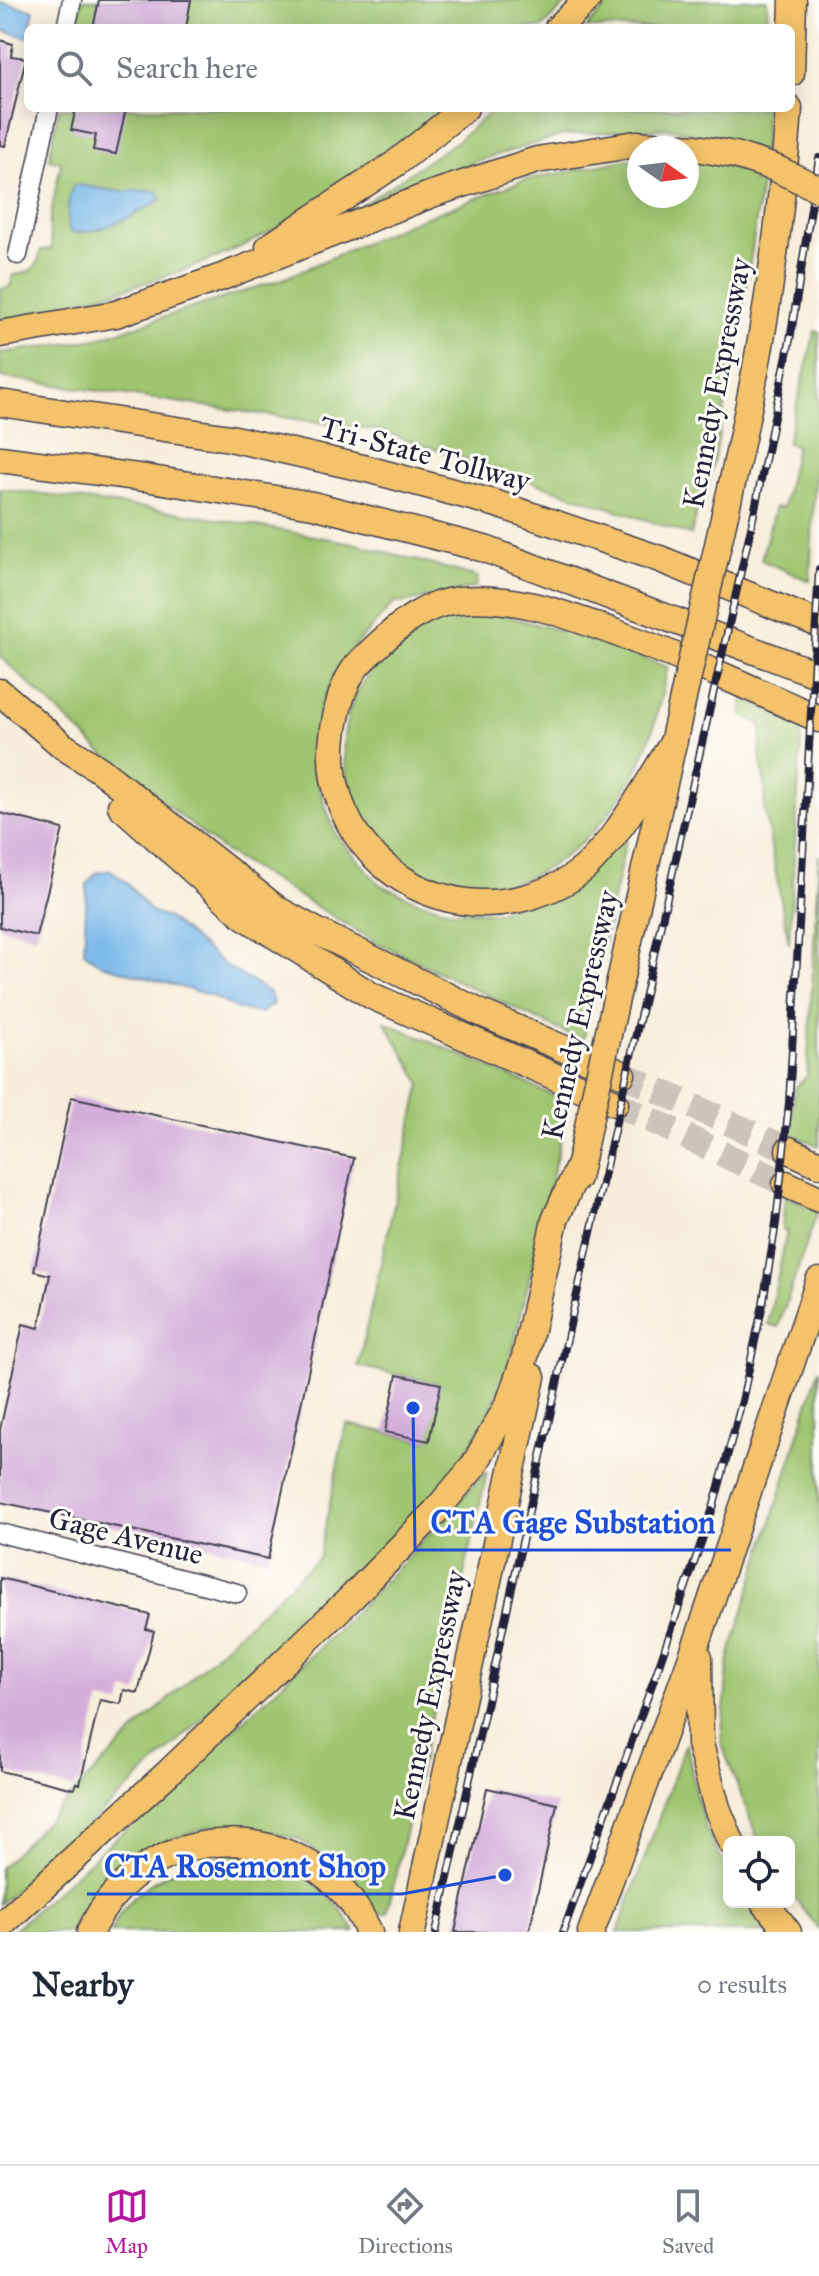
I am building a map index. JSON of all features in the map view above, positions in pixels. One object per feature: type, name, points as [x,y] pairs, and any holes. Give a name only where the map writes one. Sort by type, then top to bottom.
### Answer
[{"type":"highway","points":[[562,24],[587,0]]},
{"type":"highway","points":[[792,24],[793,0]]},
{"type":"highway","points":[[222,277],[395,164],[460,112]]},
{"type":"highway","name":"Kennedy Expressway","points":[[412,1932],[766,317],[789,112]]},
{"type":"highway","points":[[0,334],[116,314],[222,277],[432,194],[537,160],[636,144],[696,148],[735,155],[775,168],[819,189]]},
{"type":"highway","name":"Tri-State Tollway","points":[[0,403],[230,438],[410,480],[494,503],[660,559],[819,624]]},
{"type":"highway","points":[[0,459],[313,505],[485,549],[819,675]]},
{"type":"highway","points":[[674,741],[628,814],[586,866],[539,894],[489,904],[438,898],[388,870],[364,847],[348,822],[337,788],[331,748],[338,706],[355,668],[404,621],[434,606],[461,600],[520,602],[566,614],[678,656],[819,719]]},
{"type":"highway","points":[[0,692],[63,746],[100,770],[278,910],[479,1012],[622,1074]]},
{"type":"highway","points":[[63,746],[92,779],[179,859],[244,916],[295,950],[372,996],[615,1103]]},
{"type":"highway","points":[[789,1150],[819,1164]]},
{"type":"highway","points":[[0,1926],[169,1772],[342,1606],[435,1512],[473,1467],[509,1403],[525,1357],[555,1220],[580,1164]]},
{"type":"highway","points":[[786,1184],[819,1199]]},
{"type":"highway","points":[[591,1932],[699,1637],[819,1281]]},
{"type":"highway","points":[[699,1637],[700,1744],[717,1808],[729,1836]]},
{"type":"highway","points":[[90,1932],[117,1889],[149,1863],[190,1846],[231,1842],[274,1848],[317,1869],[346,1894],[361,1913],[369,1932]]},
{"type":"highway","points":[[769,1908],[788,1932]]},
{"type":"street","points":[[67,24],[72,0]]},
{"type":"street","points":[[18,255],[48,112]]},
{"type":"street","name":"Gage Avenue","points":[[0,1533],[237,1593]]},
{"type":"green space","points":[[82,0],[570,0],[546,24],[77,24]]},
{"type":"green space","points":[[612,0],[767,0],[768,24],[590,24]]},
{"type":"green space","points":[[58,112],[445,112],[313,206],[225,254],[121,290],[0,319],[0,289],[10,287],[13,275],[33,269],[41,250],[52,249],[49,224],[61,162],[49,159]],"holes":[[[78,185],[115,191],[156,191],[138,213],[78,233]]]},
{"type":"green space","points":[[490,112],[766,112],[763,153],[669,128],[564,135],[477,161],[344,217],[457,141]]},
{"type":"green space","points":[[627,160],[627,208],[699,208],[699,161],[754,172],[753,182],[761,183],[728,389],[702,511],[697,510],[691,535],[381,431],[0,377],[0,353],[92,340],[283,279],[405,225],[525,180]]},
{"type":"green space","points":[[815,331],[819,331],[819,391],[810,581],[761,560],[775,507],[783,508],[796,446],[787,443]]},
{"type":"green space","points":[[0,489],[182,513],[353,543],[478,577],[476,587],[394,603],[343,659],[320,706],[313,770],[336,835],[379,884],[417,901],[454,911],[499,912],[626,840],[583,1041],[374,941],[225,852],[99,750],[0,656]]},
{"type":"green space","points":[[460,614],[502,615],[573,634],[668,667],[649,742],[639,766],[618,800],[593,831],[565,856],[533,875],[499,886],[463,887],[427,876],[390,853],[364,821],[345,766],[344,736],[350,708],[363,682],[381,660],[404,641],[430,625]]},
{"type":"green space","points":[[743,698],[802,723],[789,944],[764,808],[766,790],[760,755],[762,725],[743,715]]},
{"type":"green space","points":[[819,854],[819,1146],[791,1134],[795,1088],[807,1076]]},
{"type":"green space","points":[[385,1022],[569,1102],[509,1368],[487,1417],[459,1463],[418,1511],[358,1572],[134,1783],[0,1904],[0,1868],[143,1723],[319,1557],[346,1424],[428,1441],[440,1384],[358,1366],[421,1083]]},
{"type":"green space","points":[[785,1196],[818,1210],[778,1327],[768,1324],[787,1231],[782,1230]]},
{"type":"green space","points":[[819,1369],[819,1929],[795,1899],[795,1836],[757,1836],[721,1742],[729,1658]]},
{"type":"green space","points":[[487,1473],[387,1913],[375,1913],[347,1874],[299,1839],[218,1824],[167,1840],[125,1865],[98,1890],[77,1932],[11,1932],[314,1653]]},
{"type":"green space","points":[[687,1744],[695,1791],[706,1829],[723,1862],[723,1908],[753,1908],[771,1932],[618,1932]]},
{"type":"green space","points":[[236,1851],[274,1862],[306,1877],[333,1900],[355,1932],[111,1932],[120,1914],[146,1887],[180,1868]]},
{"type":"water","points":[[0,2],[34,10],[31,24],[24,24],[24,36],[0,30]]},
{"type":"water","points":[[73,186],[114,191],[156,191],[162,199],[106,227],[70,232],[69,203]]},
{"type":"water","points":[[111,870],[128,884],[152,913],[168,918],[226,966],[270,993],[273,1004],[261,1013],[237,1009],[212,996],[102,965],[84,952],[87,884],[96,873]]},
{"type":"building","points":[[99,0],[191,0],[187,24],[94,24]]},
{"type":"building","points":[[0,40],[13,44],[11,56],[24,58],[24,66],[5,146],[0,145]]},
{"type":"building","points":[[75,112],[125,112],[116,154],[93,150],[96,135],[71,130]]},
{"type":"building","points":[[0,813],[63,829],[36,936],[0,927]]},
{"type":"building","points":[[71,1097],[354,1158],[268,1559],[0,1502],[0,1430],[23,1324],[39,1328],[50,1275],[34,1271]]},
{"type":"building","points":[[397,1375],[441,1384],[429,1441],[385,1432]]},
{"type":"building","points":[[0,1578],[150,1615],[146,1629],[154,1631],[138,1693],[124,1690],[121,1704],[100,1700],[80,1784],[76,1783],[74,1789],[0,1771]]},
{"type":"building","points":[[487,1788],[557,1804],[529,1932],[455,1932]]},
{"type":"tunnel","points":[[622,1074],[789,1150]]},
{"type":"tunnel","points":[[615,1103],[786,1184]]},
{"type":"railway","points":[[436,1932],[752,523],[790,340],[819,158]]},
{"type":"railway","points":[[563,1932],[714,1505],[742,1401],[763,1304],[776,1223],[789,1103],[819,569]]},
{"type":"place","name":"CTA Gage Substation","points":[[413,1408]]},
{"type":"place","name":"CTA Rosemont Shop","points":[[505,1875]]}]
